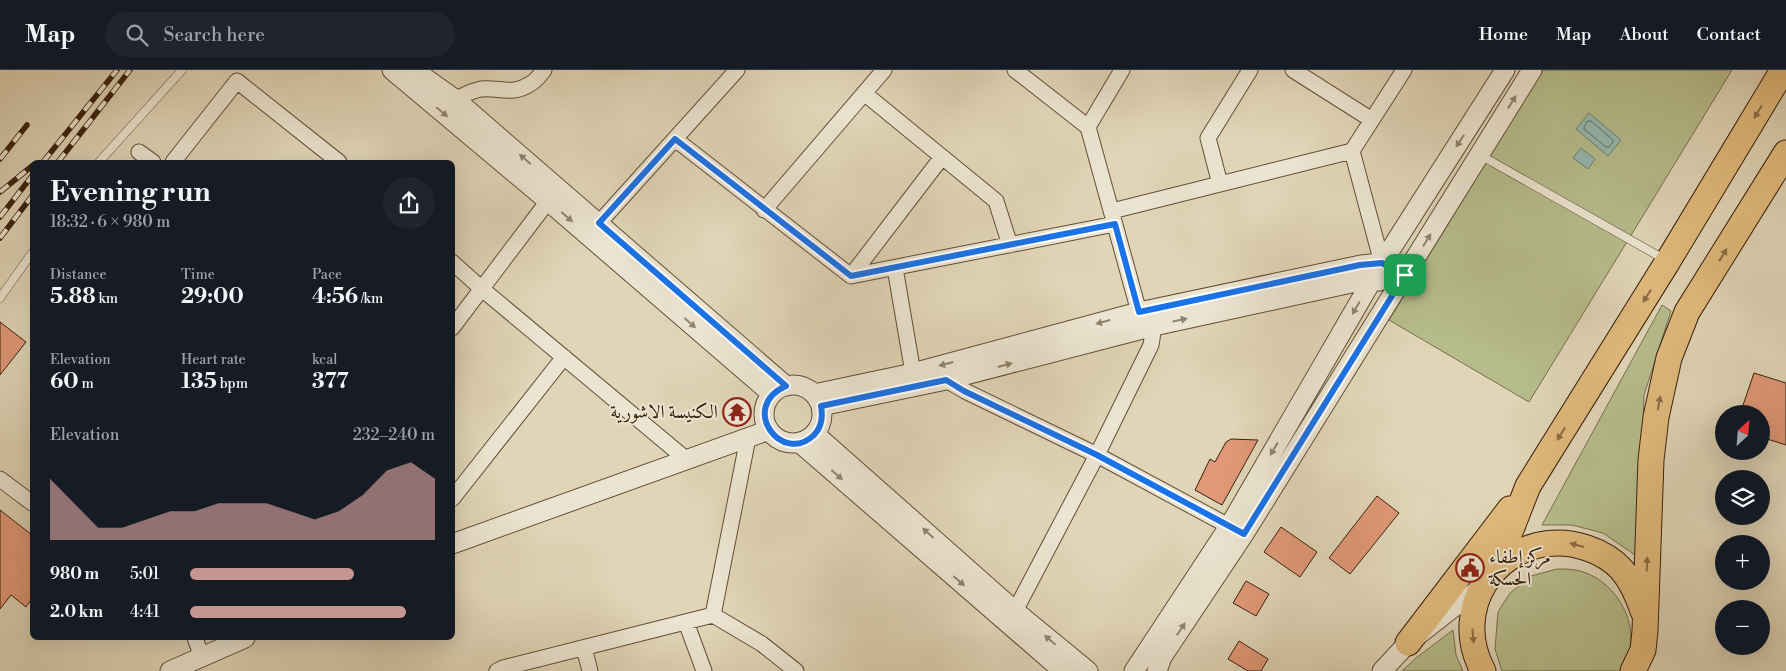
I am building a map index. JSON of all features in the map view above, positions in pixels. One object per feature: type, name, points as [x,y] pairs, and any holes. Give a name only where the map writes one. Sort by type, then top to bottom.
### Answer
[{"type":"highway","points":[[1408,644],[1528,486],[1668,261],[1783,70]]},
{"type":"highway","points":[[1635,670],[1642,650],[1645,631],[1651,460],[1656,417],[1668,358],[1687,312],[1786,153]]},
{"type":"highway","points":[[1496,568],[1528,486]]},
{"type":"highway","points":[[1483,671],[1477,660],[1471,636],[1473,611],[1481,588],[1496,568],[1518,551],[1545,543],[1573,543],[1599,552],[1622,570],[1637,593],[1643,611],[1645,631]]},
{"type":"street","points":[[392,70],[422,77],[456,100],[599,223],[779,390]]},
{"type":"street","points":[[456,100],[481,89],[508,91],[524,88],[531,84],[544,70]]},
{"type":"street","points":[[599,223],[737,70]]},
{"type":"street","points":[[764,210],[884,70]]},
{"type":"street","points":[[1015,70],[1088,127],[1139,312]]},
{"type":"street","points":[[1088,127],[1122,70]]},
{"type":"street","points":[[1220,184],[1208,138],[1250,70]]},
{"type":"street","points":[[1293,70],[1372,120]]},
{"type":"street","points":[[675,139],[851,276],[1010,245],[1113,217],[1220,184],[1352,151],[1404,70]]},
{"type":"street","points":[[1157,671],[1162,657],[1237,530],[1378,270],[1505,70]]},
{"type":"street","points":[[1134,671],[1237,530],[1400,282],[1532,70]]},
{"type":"street","points":[[422,77],[548,201],[779,390]]},
{"type":"street","points":[[175,160],[237,81],[336,160]]},
{"type":"street","points":[[864,93],[996,201],[1010,245]]},
{"type":"street","points":[[1352,151],[1378,270]]},
{"type":"street","points":[[139,152],[150,160]]},
{"type":"street","points":[[851,276],[942,157]]},
{"type":"street","points":[[455,324],[548,201]]},
{"type":"street","points":[[455,265],[686,460]]},
{"type":"street","points":[[818,400],[1139,312],[1360,265],[1378,270],[1400,282]]},
{"type":"street","points":[[895,268],[913,373]]},
{"type":"street","points":[[818,400],[946,380],[1378,270]]},
{"type":"street","points":[[1015,611],[1097,455],[1151,345],[1154,326]]},
{"type":"street","points":[[455,495],[564,357]]},
{"type":"street","points":[[946,380],[964,391],[1097,455],[1237,530]]},
{"type":"street","points":[[801,386],[818,400],[822,421],[808,438],[786,442],[779,440],[769,430],[764,415],[765,408],[779,390],[801,386]]},
{"type":"street","points":[[455,543],[769,430]]},
{"type":"street","points":[[713,615],[748,438]]},
{"type":"street","points":[[808,438],[1088,671]]},
{"type":"street","points":[[808,438],[1063,671]]},
{"type":"street","points":[[0,478],[30,501]]},
{"type":"street","points":[[1382,671],[1408,644],[1481,588]]},
{"type":"street","points":[[497,671],[713,615],[762,644],[796,671]]},
{"type":"street","points":[[686,622],[704,671]]},
{"type":"street","points":[[196,640],[202,657]]},
{"type":"street","points":[[170,671],[237,640]]},
{"type":"street","points":[[584,648],[590,671]]},
{"type":"lane","points":[[101,160],[182,70]]},
{"type":"lane","points":[[1479,155],[1668,261]]},
{"type":"lane","points":[[0,298],[30,256]]},
{"type":"green space","points":[[1543,70],[1732,70],[1529,402],[1389,320]]},
{"type":"green space","points":[[1662,305],[1671,311],[1644,395],[1638,557],[1603,533],[1572,525],[1542,525]]},
{"type":"green space","points":[[1557,569],[1577,570],[1592,576],[1603,582],[1620,601],[1626,612],[1631,637],[1627,660],[1622,671],[1502,671],[1495,649],[1498,612],[1510,593],[1531,576]]},
{"type":"green space","points":[[1453,630],[1456,655],[1463,671],[1402,671],[1416,658]]},
{"type":"water","points":[[1589,113],[1621,140],[1608,156],[1576,129]]},
{"type":"water","points":[[1581,148],[1595,159],[1588,169],[1573,158]]},
{"type":"building","points":[[0,322],[26,342],[0,375]]},
{"type":"building","points":[[1754,373],[1786,383],[1786,445],[1770,440],[1770,405],[1743,405]]},
{"type":"building","points":[[1231,439],[1258,440],[1222,505],[1195,490],[1210,459],[1215,462],[1226,442]]},
{"type":"building","points":[[1377,496],[1399,513],[1350,574],[1329,558]]},
{"type":"building","points":[[0,510],[30,533],[30,601],[26,607],[11,595],[0,609]]},
{"type":"building","points":[[1281,527],[1317,552],[1300,577],[1264,552]]},
{"type":"building","points":[[1246,581],[1269,594],[1256,616],[1233,603]]},
{"type":"building","points":[[1239,641],[1268,659],[1261,671],[1248,671],[1228,659]]},
{"type":"railway","points":[[45,160],[117,70]]},
{"type":"railway","points":[[60,160],[130,70]]},
{"type":"railway","points":[[0,159],[27,125]]},
{"type":"railway","points":[[0,192],[30,168]]},
{"type":"railway","points":[[0,217],[30,179]]},
{"type":"railway","points":[[0,238],[30,199]]},
{"type":"place","name":"الكنيسة الاشورية","points":[[737,412]]},
{"type":"place","name":"مركز إطفاء الحسكة","points":[[1470,568]]},
{"type":"route","points":[[675,139],[851,276],[1115,224],[1139,312],[1360,265],[1382,263],[1405,275],[1244,534],[1097,455],[964,391],[946,380],[821,406],[822,421],[811,438],[800,443],[779,440],[769,430],[764,415],[768,400],[772,394],[786,386],[599,223],[675,139]]}]
